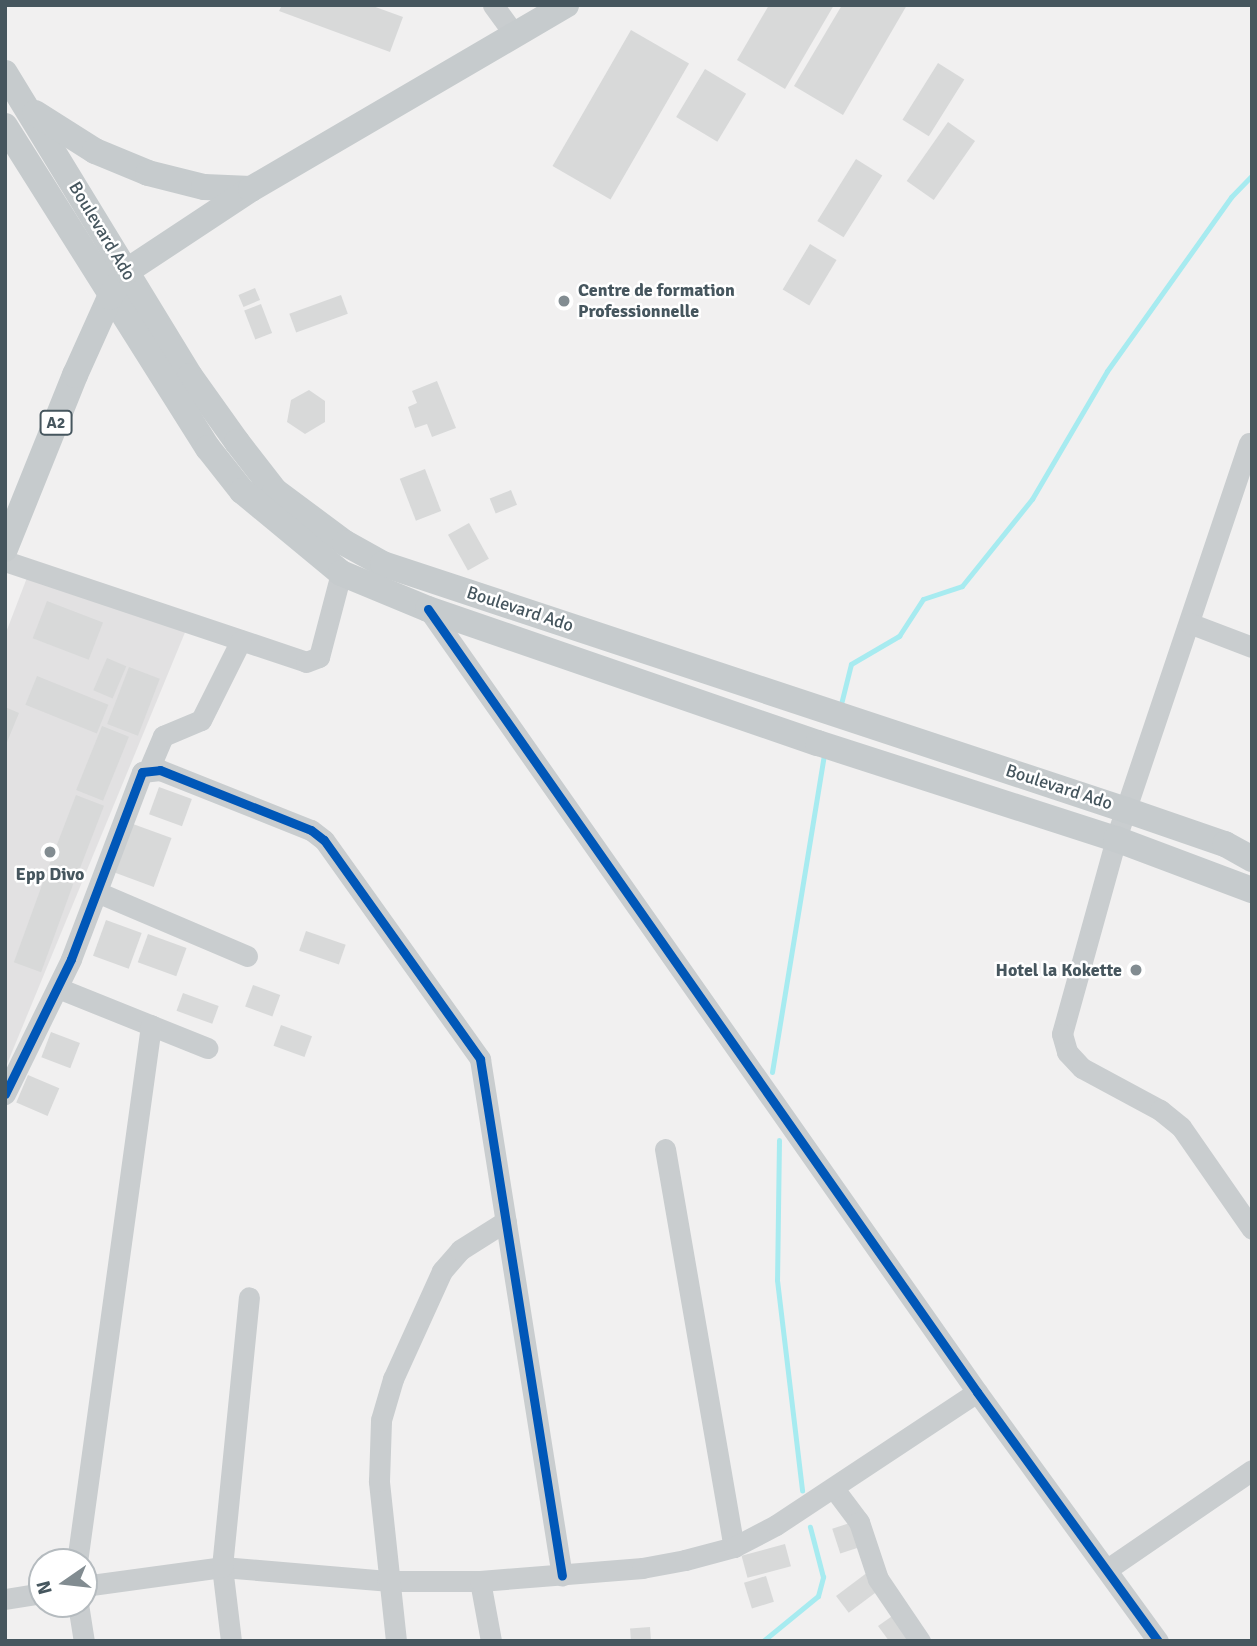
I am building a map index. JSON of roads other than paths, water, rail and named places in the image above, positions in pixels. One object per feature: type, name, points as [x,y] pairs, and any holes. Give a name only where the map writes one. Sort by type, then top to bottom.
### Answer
[{"type":"main road","points":[[110,297],[127,271],[251,189],[566,5]]},
{"type":"main road","name":"Boulevard Ado","points":[[5,73],[190,376],[275,491],[345,543],[383,564],[1126,810],[1225,845],[1252,859]]},
{"type":"main road","points":[[27,108],[95,151],[148,173],[204,187],[251,189]]},
{"type":"main road","name":"Boulevard Ado","points":[[5,126],[110,297],[208,448],[242,491],[341,573],[428,609],[844,752],[1116,839],[1252,890]]},
{"type":"main road","name":"A2","points":[[5,549],[110,297]]},
{"type":"street","points":[[493,5],[515,36]]},
{"type":"street","points":[[1249,443],[1116,839],[1066,1009],[1062,1034],[1067,1052],[1082,1068],[1160,1110],[1181,1127],[1252,1229]]},
{"type":"street","points":[[5,561],[241,640],[313,661],[319,657],[341,573]]},
{"type":"street","points":[[428,609],[977,1392],[1109,1568],[1158,1641]]},
{"type":"street","points":[[1189,623],[1252,647]]},
{"type":"street","points":[[5,1094],[58,988],[139,779],[149,769],[163,736],[201,720],[241,640]]},
{"type":"street","points":[[149,769],[311,830],[338,855],[480,1059],[562,1576]]},
{"type":"street","points":[[97,892],[247,956]]},
{"type":"street","points":[[58,988],[208,1048]]},
{"type":"street","points":[[79,1548],[151,1025]]},
{"type":"street","points":[[665,1149],[734,1547]]},
{"type":"street","points":[[396,1641],[387,1581],[379,1451],[393,1379],[451,1258],[506,1221]]},
{"type":"street","points":[[231,1641],[222,1567],[249,1297]]},
{"type":"street","points":[[98,1584],[222,1567],[387,1581],[480,1581],[642,1568],[734,1547],[835,1490],[977,1392]]},
{"type":"street","points":[[1109,1568],[1252,1471]]},
{"type":"street","points":[[835,1490],[859,1522],[878,1579],[920,1641]]},
{"type":"street","points":[[480,1581],[491,1641]]},
{"type":"street","points":[[5,1599],[28,1595]]},
{"type":"street","points":[[80,1618],[84,1641]]},
{"type":"waterway","points":[[840,708],[851,664],[899,636],[923,599],[962,586],[1032,499],[1107,371],[1231,197],[1252,175]]},
{"type":"waterway","points":[[772,1072],[824,754]]},
{"type":"waterway","points":[[779,1140],[777,1280],[802,1491]]},
{"type":"waterway","points":[[763,1641],[818,1596],[823,1577],[810,1527]]},
{"type":"place","name":"Centre de formation Professionnelle","points":[[564,301]]},
{"type":"place","name":"Epp Divo","points":[[50,852]]},
{"type":"place","name":"Hotel la Kokette","points":[[1136,970]]}]
